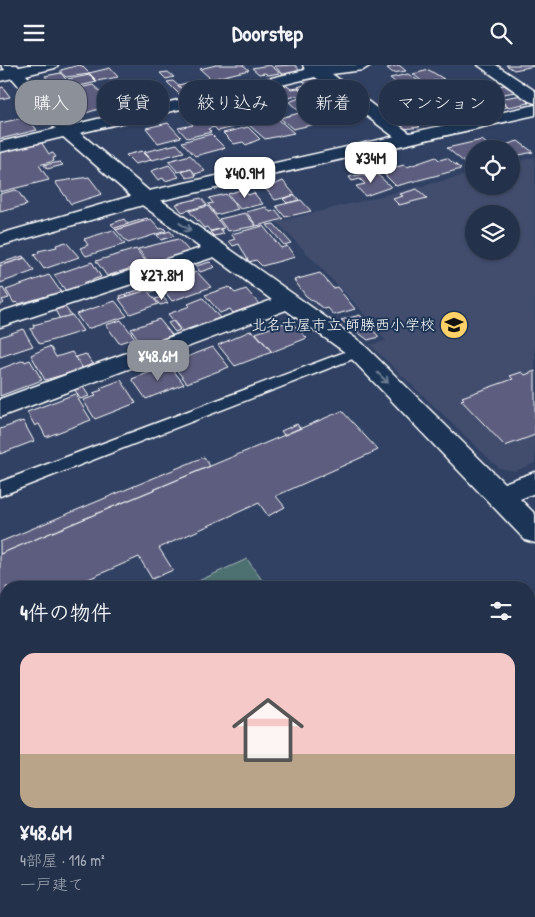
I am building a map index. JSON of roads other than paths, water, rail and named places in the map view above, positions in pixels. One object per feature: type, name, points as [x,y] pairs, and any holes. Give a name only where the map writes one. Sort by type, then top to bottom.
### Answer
[{"type":"street","points":[[8,71],[50,65]]},
{"type":"street","points":[[0,147],[313,68],[363,65]]},
{"type":"street","points":[[486,65],[535,98]]},
{"type":"street","points":[[313,68],[407,138]]},
{"type":"street","points":[[8,71],[67,131],[146,198],[358,352],[535,532]]},
{"type":"street","points":[[0,240],[146,198],[535,110]]},
{"type":"street","points":[[0,320],[216,250]]},
{"type":"street","points":[[0,408],[290,301]]},
{"type":"street","points":[[500,495],[535,482]]},
{"type":"lane","points":[[0,489],[358,352]]},
{"type":"place","name":"北名古屋市立 師勝西小学校","points":[[454,325]]}]
